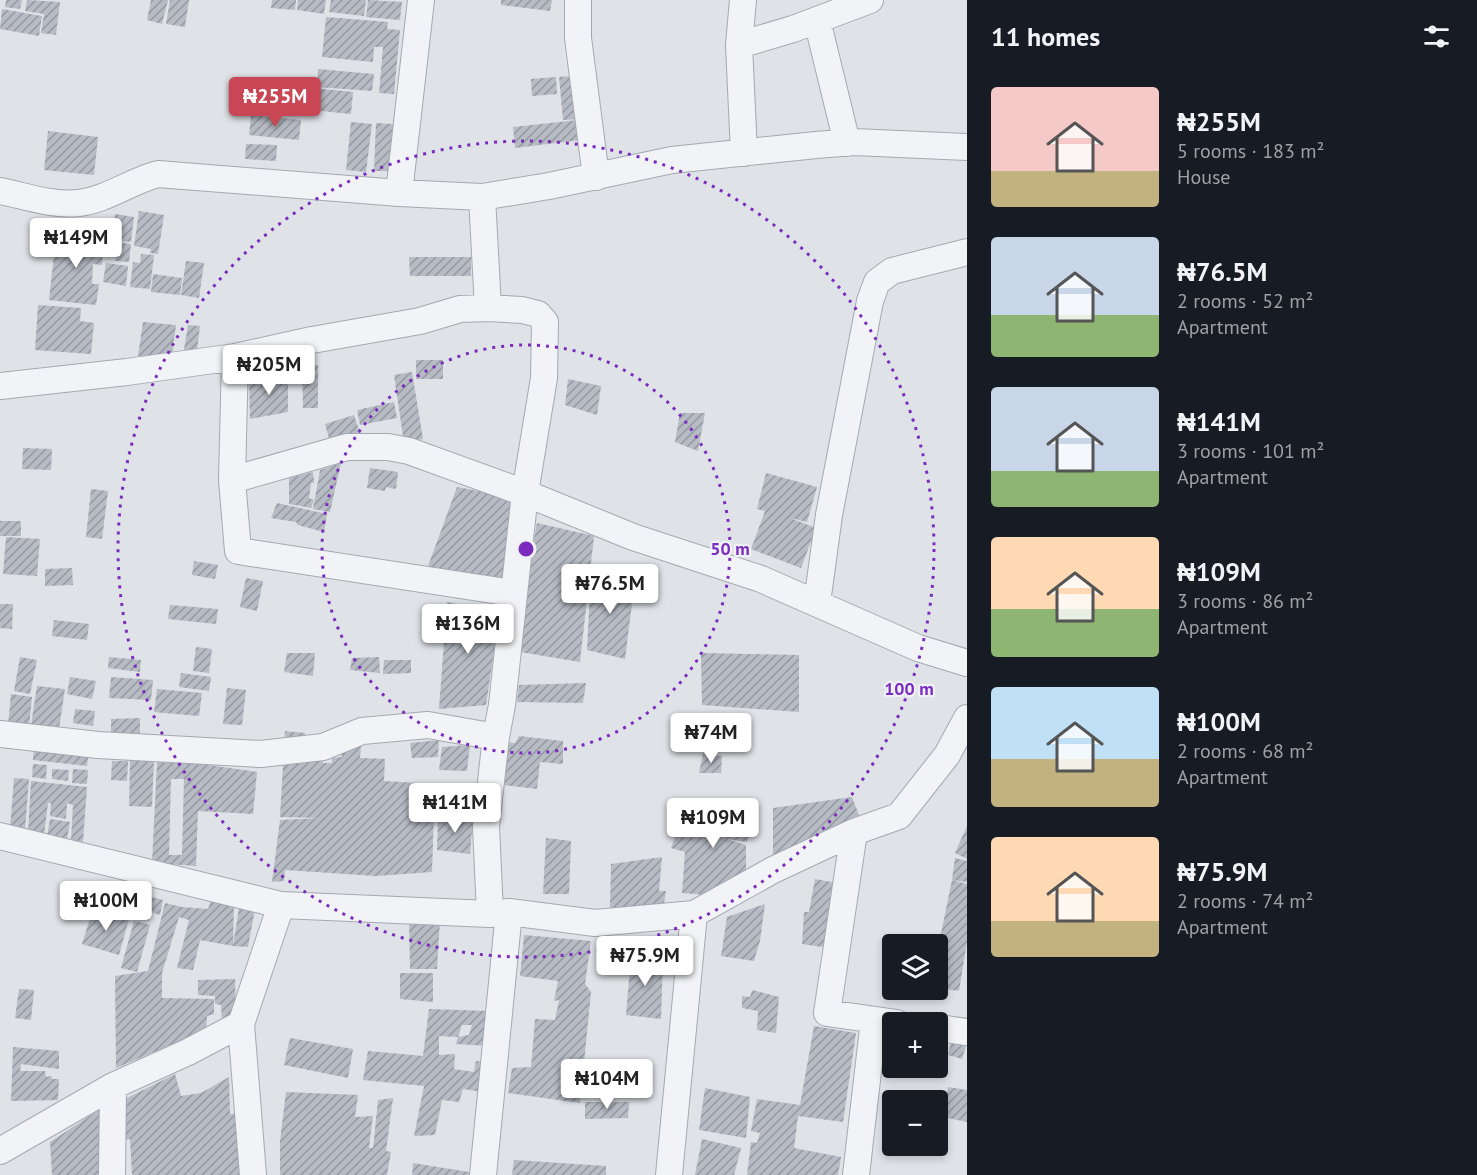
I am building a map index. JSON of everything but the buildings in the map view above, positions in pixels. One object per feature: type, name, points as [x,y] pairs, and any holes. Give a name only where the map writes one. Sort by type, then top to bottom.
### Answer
[{"type":"street","points":[[399,193],[421,0]]},
{"type":"street","points":[[578,0],[578,38],[596,177]]},
{"type":"street","points":[[743,0],[739,45],[744,153]]},
{"type":"street","points":[[739,45],[870,0]]},
{"type":"street","points":[[817,20],[847,142]]},
{"type":"street","points":[[0,191],[64,204],[80,203],[158,174],[399,193],[482,197],[596,177],[672,160],[847,142],[967,147]]},
{"type":"street","points":[[482,197],[488,308]]},
{"type":"street","points":[[817,603],[831,504],[870,301],[877,282],[892,271],[967,252]]},
{"type":"street","points":[[0,386],[235,357],[312,340],[420,321],[459,309],[522,310],[538,314],[545,322],[544,378],[525,493],[502,705],[496,736],[486,826],[499,913],[483,1175]]},
{"type":"street","points":[[235,357],[232,480],[238,551],[513,594]]},
{"type":"street","points":[[232,480],[346,447],[388,447],[409,451],[525,493],[633,537],[761,579],[918,648],[967,663]]},
{"type":"street","points":[[0,836],[281,905],[499,913],[595,923],[694,914],[773,870],[854,832],[899,816],[947,755],[967,718]]},
{"type":"street","points":[[0,734],[98,745],[261,754],[323,747],[362,731],[428,725],[496,736]]},
{"type":"street","points":[[854,832],[827,1013],[882,1022]]},
{"type":"street","points":[[253,1175],[241,1024],[281,905]]},
{"type":"street","points":[[669,1175],[694,914]]},
{"type":"street","points":[[0,1151],[114,1086],[188,1052],[241,1024]]},
{"type":"street","points":[[948,1029],[967,1032]]},
{"type":"street","points":[[856,1175],[882,1038]]},
{"type":"street","points":[[112,1175],[114,1086]]}]
